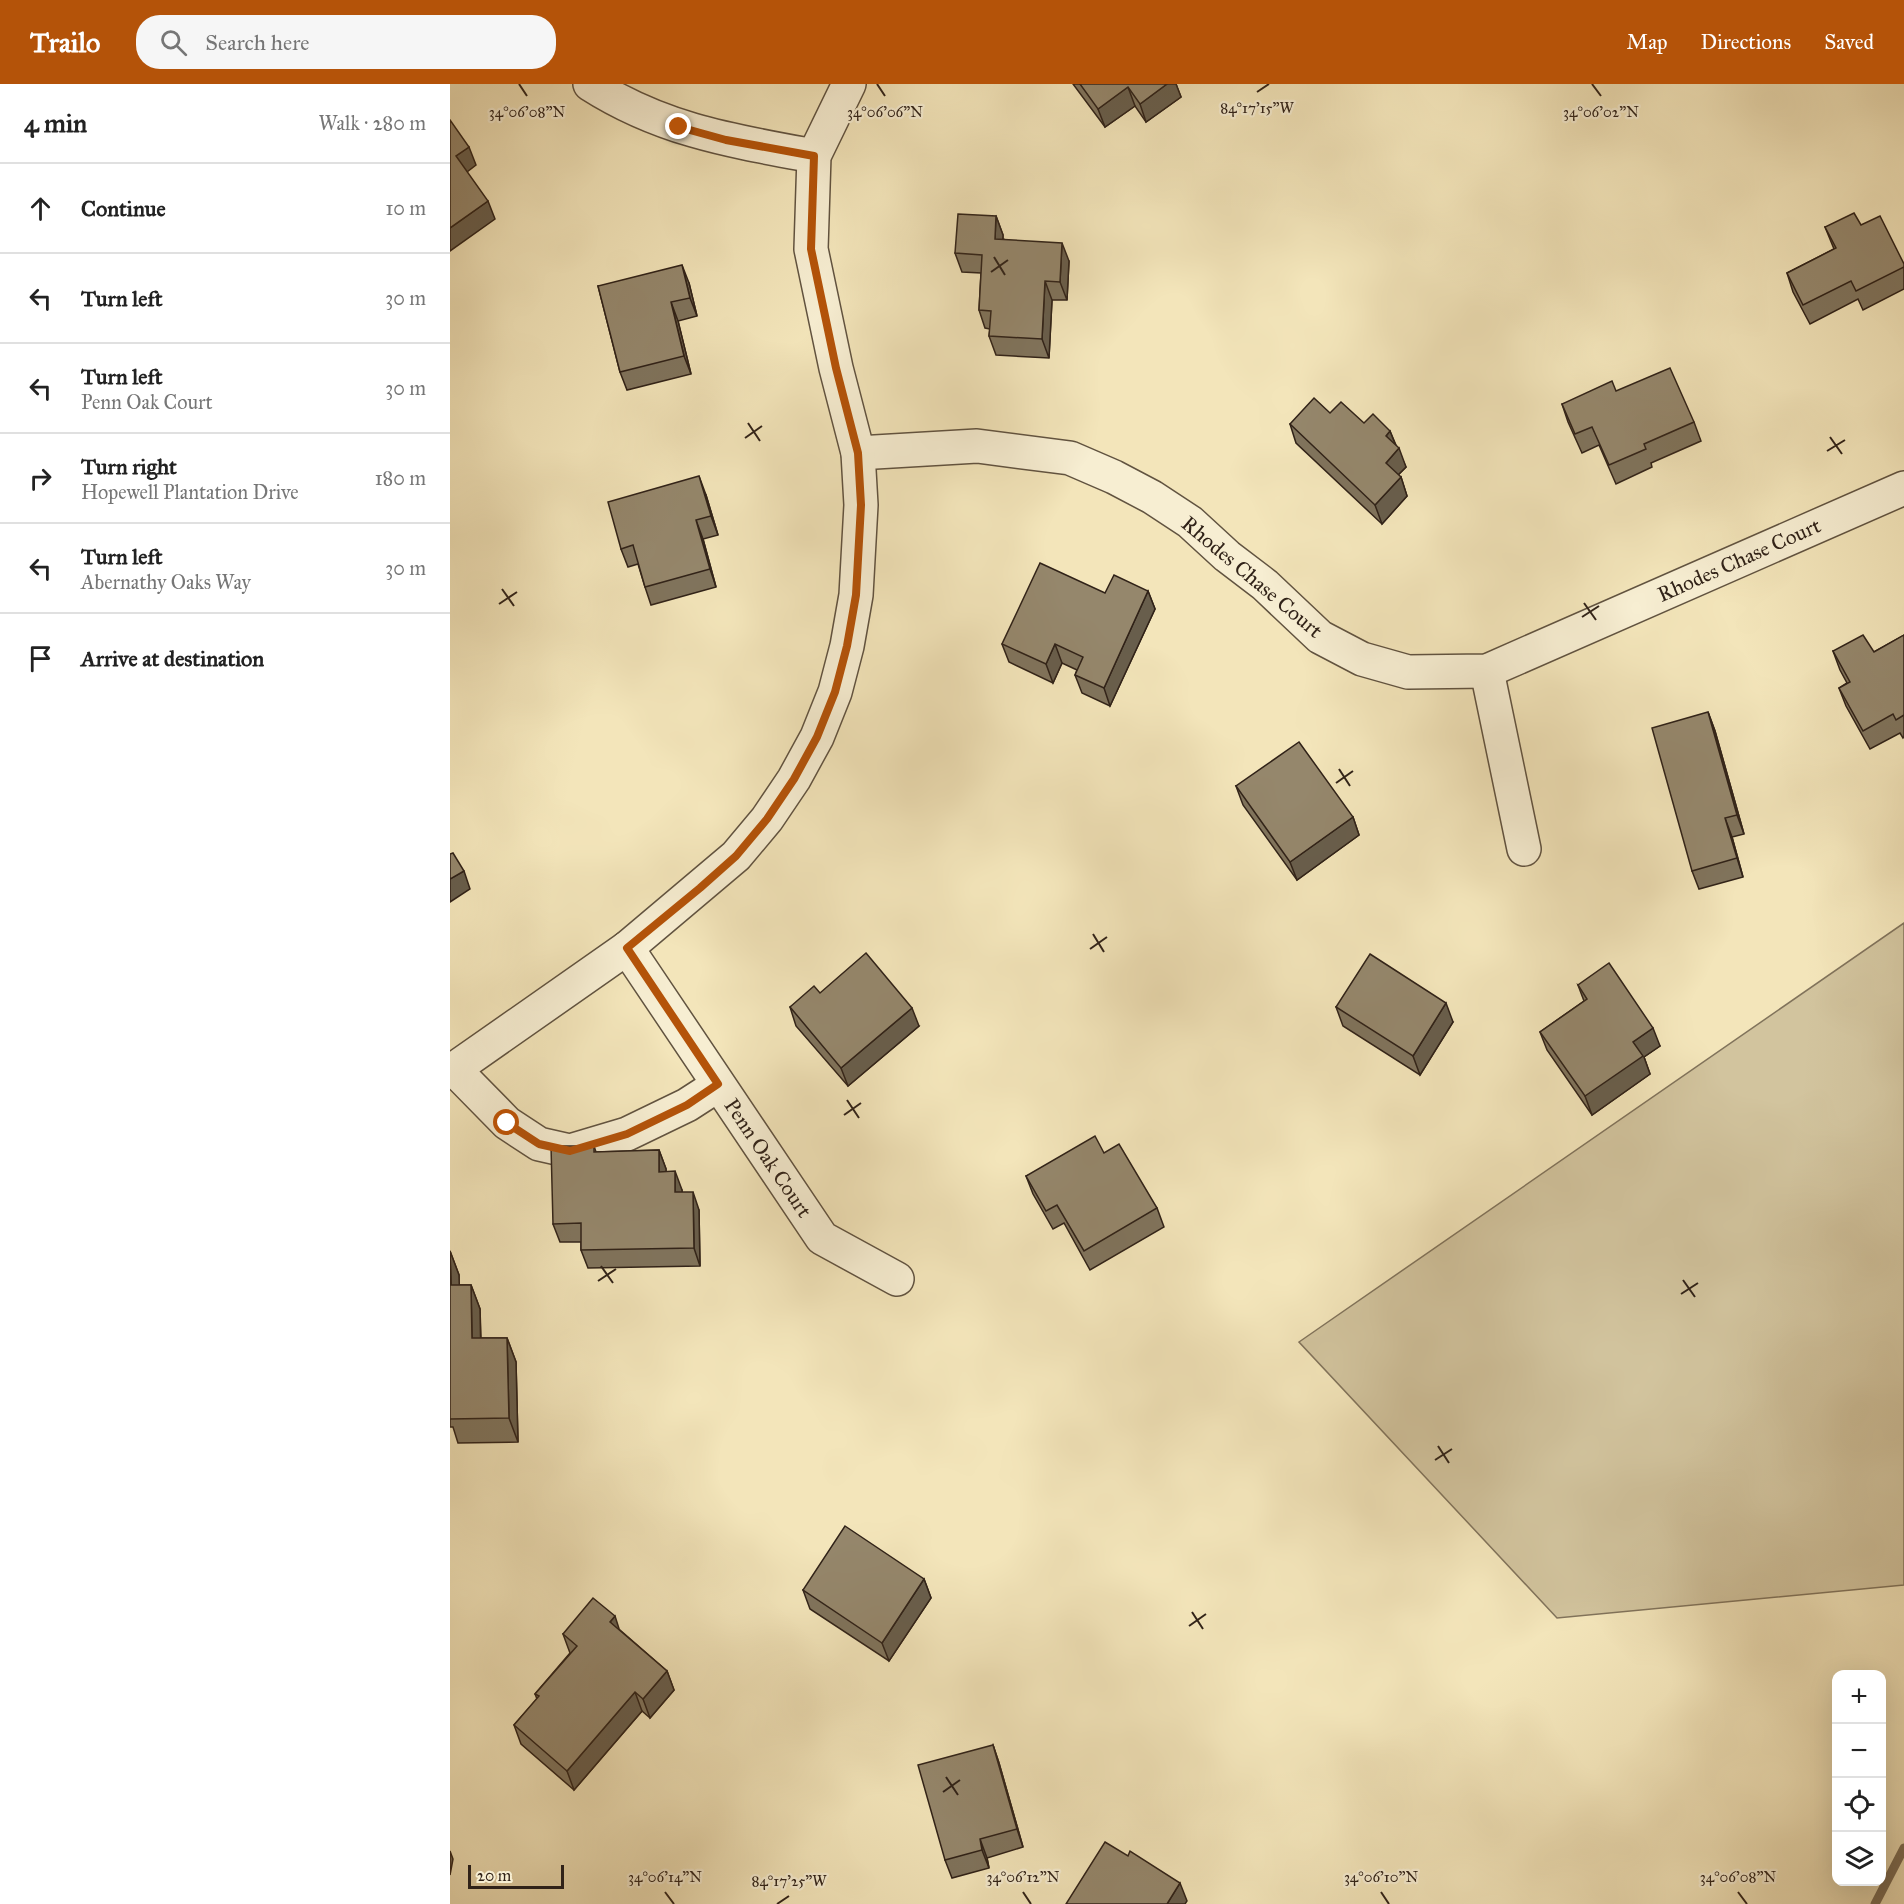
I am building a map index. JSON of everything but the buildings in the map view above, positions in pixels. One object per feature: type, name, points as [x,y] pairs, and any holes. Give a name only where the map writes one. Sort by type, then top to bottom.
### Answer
[{"type":"street","points":[[590,84],[634,109],[679,127],[726,140],[814,156]]},
{"type":"street","points":[[718,1084],[687,1105],[627,1134],[570,1151],[539,1144],[507,1123],[452,1070],[627,948],[736,856],[773,811],[817,737],[835,692],[847,646],[856,595],[861,505],[858,453],[836,368],[811,249],[814,156],[849,84]]},
{"type":"street","name":"Rhodes Chase Court","points":[[858,453],[977,446],[1070,458],[1143,492],[1180,516],[1265,585],[1320,637],[1362,659],[1408,672],[1487,671],[1904,488]]},
{"type":"street","points":[[1487,671],[1524,849]]},
{"type":"street","name":"Penn Oak Court","points":[[627,948],[822,1238],[897,1279]]},
{"type":"shaded area","points":[[1904,923],[1904,1585],[1557,1618],[1299,1342]]},
{"type":"waterway","points":[[1875,1904],[1904,1848]]},
{"type":"route","points":[[507,1123],[539,1144],[570,1151],[627,1134],[687,1105],[718,1084],[627,948],[736,856],[767,819],[794,779],[817,737],[835,692],[847,646],[856,595],[861,505],[858,453],[836,368],[811,249],[814,156],[726,140],[679,127]]}]
